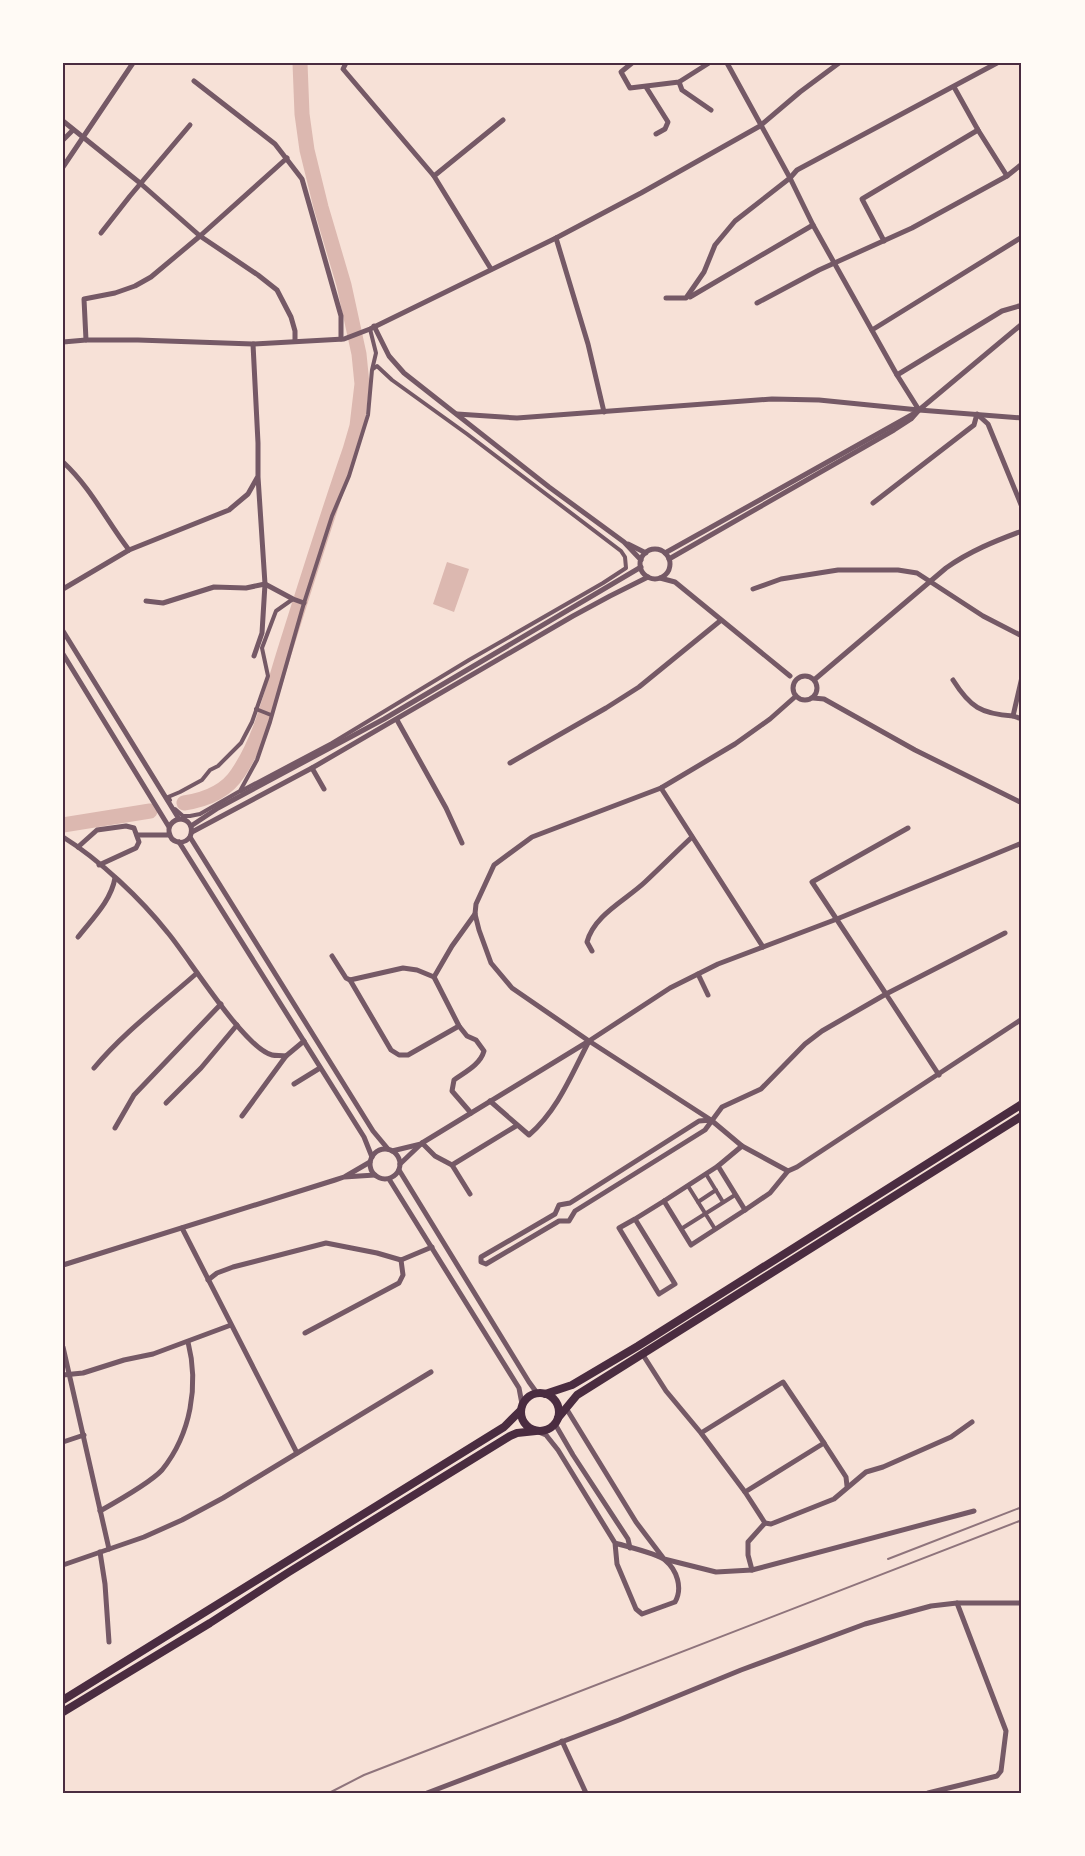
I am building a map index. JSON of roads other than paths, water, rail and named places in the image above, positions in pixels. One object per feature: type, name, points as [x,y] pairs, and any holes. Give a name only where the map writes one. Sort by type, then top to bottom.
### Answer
[{"type":"main road","points":[[63,1700],[504,1427],[528,1397],[572,1385],[638,1346],[1022,1104]]},
{"type":"main road","points":[[63,1712],[510,1436],[517,1432],[548,1430],[577,1395],[1022,1116]]},
{"type":"main road","points":[[541,1393],[555,1401],[558,1406],[557,1421]]},
{"type":"main road","points":[[521,1408],[523,1422],[536,1431]]},
{"type":"street","points":[[63,167],[133,63]]},
{"type":"street","points":[[346,63],[344,69],[434,176],[491,269]]},
{"type":"street","points":[[632,63],[621,72],[630,88],[679,82],[709,63]]},
{"type":"street","points":[[727,63],[834,263],[919,410]]},
{"type":"street","points":[[63,342],[86,340],[253,344],[342,339],[370,329],[556,238],[760,126],[839,63]]},
{"type":"street","points":[[686,298],[704,272],[716,245],[735,221],[797,170],[997,63]]},
{"type":"street","points":[[194,81],[275,144],[302,179],[337,299],[341,316],[342,339]]},
{"type":"street","points":[[679,82],[682,90],[711,110]]},
{"type":"street","points":[[646,87],[668,122],[665,129],[656,134]]},
{"type":"street","points":[[954,87],[1007,176]]},
{"type":"street","points":[[434,176],[503,120]]},
{"type":"street","points":[[63,122],[140,183],[200,236],[258,274],[277,290],[291,317],[295,341]]},
{"type":"street","points":[[101,232],[190,125]]},
{"type":"street","points":[[63,140],[73,130]]},
{"type":"street","points":[[884,242],[862,199],[978,130]]},
{"type":"street","points":[[86,340],[84,299],[115,293],[151,277],[287,158]]},
{"type":"street","points":[[757,303],[834,263],[912,228],[1007,176],[1022,164]]},
{"type":"street","points":[[666,298],[686,298],[813,225]]},
{"type":"street","points":[[872,330],[1022,237]]},
{"type":"street","points":[[556,238],[588,344],[604,412]]},
{"type":"street","points":[[897,375],[1002,311],[1019,306],[1022,308]]},
{"type":"street","points":[[667,556],[919,410],[1022,324]]},
{"type":"street","points":[[240,791],[257,760],[304,603],[368,415],[376,353],[370,329]]},
{"type":"street","points":[[370,329],[404,373],[549,487],[624,542],[646,553]]},
{"type":"street","points":[[253,344],[265,584],[261,633],[254,656]]},
{"type":"street","points":[[293,599],[276,611],[262,648],[268,676],[257,709],[241,743],[202,780],[168,796],[176,811],[183,816],[200,814],[332,743],[626,568],[625,557],[621,551],[466,433],[392,380],[383,370],[377,366],[372,370]]},
{"type":"street","points":[[457,414],[517,418],[772,399],[819,400],[1022,418]]},
{"type":"street","points":[[873,503],[974,424],[977,414]]},
{"type":"street","points":[[977,414],[988,424],[1022,507]]},
{"type":"street","points":[[63,462],[94,496],[129,549]]},
{"type":"street","points":[[63,589],[129,549],[229,510],[248,494],[258,477]]},
{"type":"street","points":[[814,680],[958,559],[991,542],[1022,531]]},
{"type":"street","points":[[624,542],[641,560]]},
{"type":"street","points":[[648,577],[641,567],[641,560],[646,553],[654,550],[667,556],[675,582]]},
{"type":"street","points":[[660,578],[667,574],[670,566]]},
{"type":"street","points":[[179,842],[185,841],[191,832],[228,803],[384,719],[641,567]]},
{"type":"street","points":[[753,589],[781,579],[838,570],[898,570],[917,573],[983,616],[1022,636]]},
{"type":"street","points":[[191,832],[312,768],[582,611],[648,577],[675,582],[790,676],[796,696]]},
{"type":"street","points":[[146,601],[164,603],[214,587],[246,588],[265,584],[304,603]]},
{"type":"street","points":[[510,763],[639,687],[720,621]]},
{"type":"street","points":[[63,631],[179,819],[184,820],[373,1131],[398,1156],[399,1167],[529,1382],[541,1393]]},
{"type":"street","points":[[63,654],[170,833],[179,842],[364,1137],[371,1159],[370,1167],[375,1175],[389,1179]]},
{"type":"street","points":[[790,676],[810,677],[824,699]]},
{"type":"street","points":[[794,686],[800,677]]},
{"type":"street","points":[[1013,716],[1022,677]]},
{"type":"street","points":[[953,680],[964,696],[978,709],[1022,719]]},
{"type":"street","points":[[813,698],[818,689]]},
{"type":"street","points":[[796,696],[806,700],[824,699],[915,750],[1022,803]]},
{"type":"street","points":[[788,1171],[742,1146],[711,1120],[512,988],[491,963],[478,930],[475,914],[476,904],[494,866],[532,837],[661,788],[735,744],[770,719],[796,696]]},
{"type":"street","points":[[257,709],[271,715]]},
{"type":"street","points":[[397,720],[446,808],[462,843]]},
{"type":"street","points":[[312,768],[324,789]]},
{"type":"street","points":[[661,788],[763,947]]},
{"type":"street","points":[[170,833],[174,821],[179,819]]},
{"type":"street","points":[[78,847],[97,830],[132,827],[139,842],[136,848],[99,865]]},
{"type":"street","points":[[908,828],[812,882],[939,1075]]},
{"type":"street","points":[[137,835],[170,833]]},
{"type":"street","points":[[63,837],[78,847],[134,896],[168,933],[237,1025],[253,1042],[270,1054],[286,1056]]},
{"type":"street","points":[[592,951],[587,942],[589,937],[608,912],[643,884],[692,837]]},
{"type":"street","points":[[389,1179],[422,1143],[589,1041],[650,1000],[698,974],[1022,843]]},
{"type":"street","points":[[78,937],[113,889],[115,878]]},
{"type":"street","points":[[434,977],[452,946],[475,914]]},
{"type":"street","points":[[711,1120],[699,1121],[570,1203],[559,1205],[555,1214],[481,1257],[481,1262],[486,1264],[559,1221],[569,1221],[575,1211],[705,1130],[722,1107],[761,1089],[805,1044],[822,1031],[886,994],[1005,933]]},
{"type":"street","points":[[332,956],[346,978],[350,980],[392,1050],[399,1055],[408,1055],[459,1026]]},
{"type":"street","points":[[350,980],[404,968],[417,970],[434,977],[459,1026],[467,1036],[476,1040],[484,1051],[476,1065],[454,1080],[452,1091],[471,1113]]},
{"type":"street","points":[[94,1068],[126,1033],[197,973]]},
{"type":"street","points":[[698,974],[708,995]]},
{"type":"street","points":[[115,1128],[134,1095],[221,1004]]},
{"type":"street","points":[[664,1200],[691,1245],[770,1192],[788,1171],[1022,1019]]},
{"type":"street","points":[[166,1103],[201,1068],[237,1025]]},
{"type":"street","points":[[242,1116],[286,1056],[304,1041]]},
{"type":"street","points":[[490,1101],[529,1135],[543,1123],[556,1104],[589,1041]]},
{"type":"street","points":[[294,1084],[320,1068]]},
{"type":"street","points":[[452,1165],[516,1126]]},
{"type":"street","points":[[344,1177],[371,1159],[378,1150],[390,1150],[422,1143]]},
{"type":"street","points":[[422,1143],[435,1156],[452,1165],[470,1194]]},
{"type":"street","points":[[635,1219],[675,1284],[659,1294],[619,1228],[718,1166],[742,1146]]},
{"type":"street","points":[[718,1166],[745,1210]]},
{"type":"street","points":[[706,1174],[723,1202]]},
{"type":"street","points":[[63,1265],[344,1177],[375,1175]]},
{"type":"street","points":[[389,1179],[519,1388],[521,1408]]},
{"type":"street","points":[[688,1186],[715,1229]]},
{"type":"street","points":[[698,1202],[716,1190]]},
{"type":"street","points":[[681,1229],[735,1195]]},
{"type":"street","points":[[182,1228],[297,1453]]},
{"type":"street","points":[[207,1280],[233,1267],[326,1243],[401,1260],[432,1247]]},
{"type":"street","points":[[305,1333],[399,1283],[403,1275],[401,1260]]},
{"type":"street","points":[[66,1375],[83,1373],[124,1360],[153,1354],[231,1325]]},
{"type":"street","points":[[100,1511],[128,1495],[161,1471],[174,1451],[189,1416],[193,1389],[193,1362],[188,1342]]},
{"type":"street","points":[[63,1347],[66,1375],[84,1435],[109,1549]]},
{"type":"street","points":[[643,1354],[666,1391],[746,1492],[765,1523],[771,1524],[834,1499],[866,1472],[883,1467],[951,1437],[972,1422]]},
{"type":"street","points":[[63,1565],[144,1537],[224,1498],[431,1372]]},
{"type":"street","points":[[701,1433],[783,1382],[846,1477],[847,1486]]},
{"type":"street","points":[[536,1431],[546,1435],[558,1450],[615,1543],[617,1564],[636,1609],[642,1614],[675,1602],[678,1596],[678,1578],[636,1522],[566,1408]]},
{"type":"street","points":[[557,1421],[573,1455],[628,1539],[630,1548]]},
{"type":"street","points":[[63,1442],[84,1435]]},
{"type":"street","points":[[746,1492],[824,1443]]},
{"type":"street","points":[[615,1543],[716,1572],[752,1570],[974,1511]]},
{"type":"street","points":[[752,1570],[748,1555],[748,1542],[765,1523]]},
{"type":"street","points":[[100,1552],[109,1642]]},
{"type":"street","points":[[427,1793],[865,1624],[931,1606],[957,1603],[1022,1603]]},
{"type":"street","points":[[928,1793],[997,1776],[1001,1771],[1006,1731],[957,1603]]},
{"type":"street","points":[[562,1741],[586,1793]]},
{"type":"waterway","points":[[184,803],[207,797],[221,790],[233,780],[254,744],[266,713],[357,426],[362,384],[359,354],[344,285],[307,150],[302,114],[300,63]]},
{"type":"waterway","points":[[63,825],[150,811]]},
{"type":"railway","points":[[888,1559],[1022,1507]]},
{"type":"railway","points":[[329,1793],[364,1775],[1022,1520]]}]
